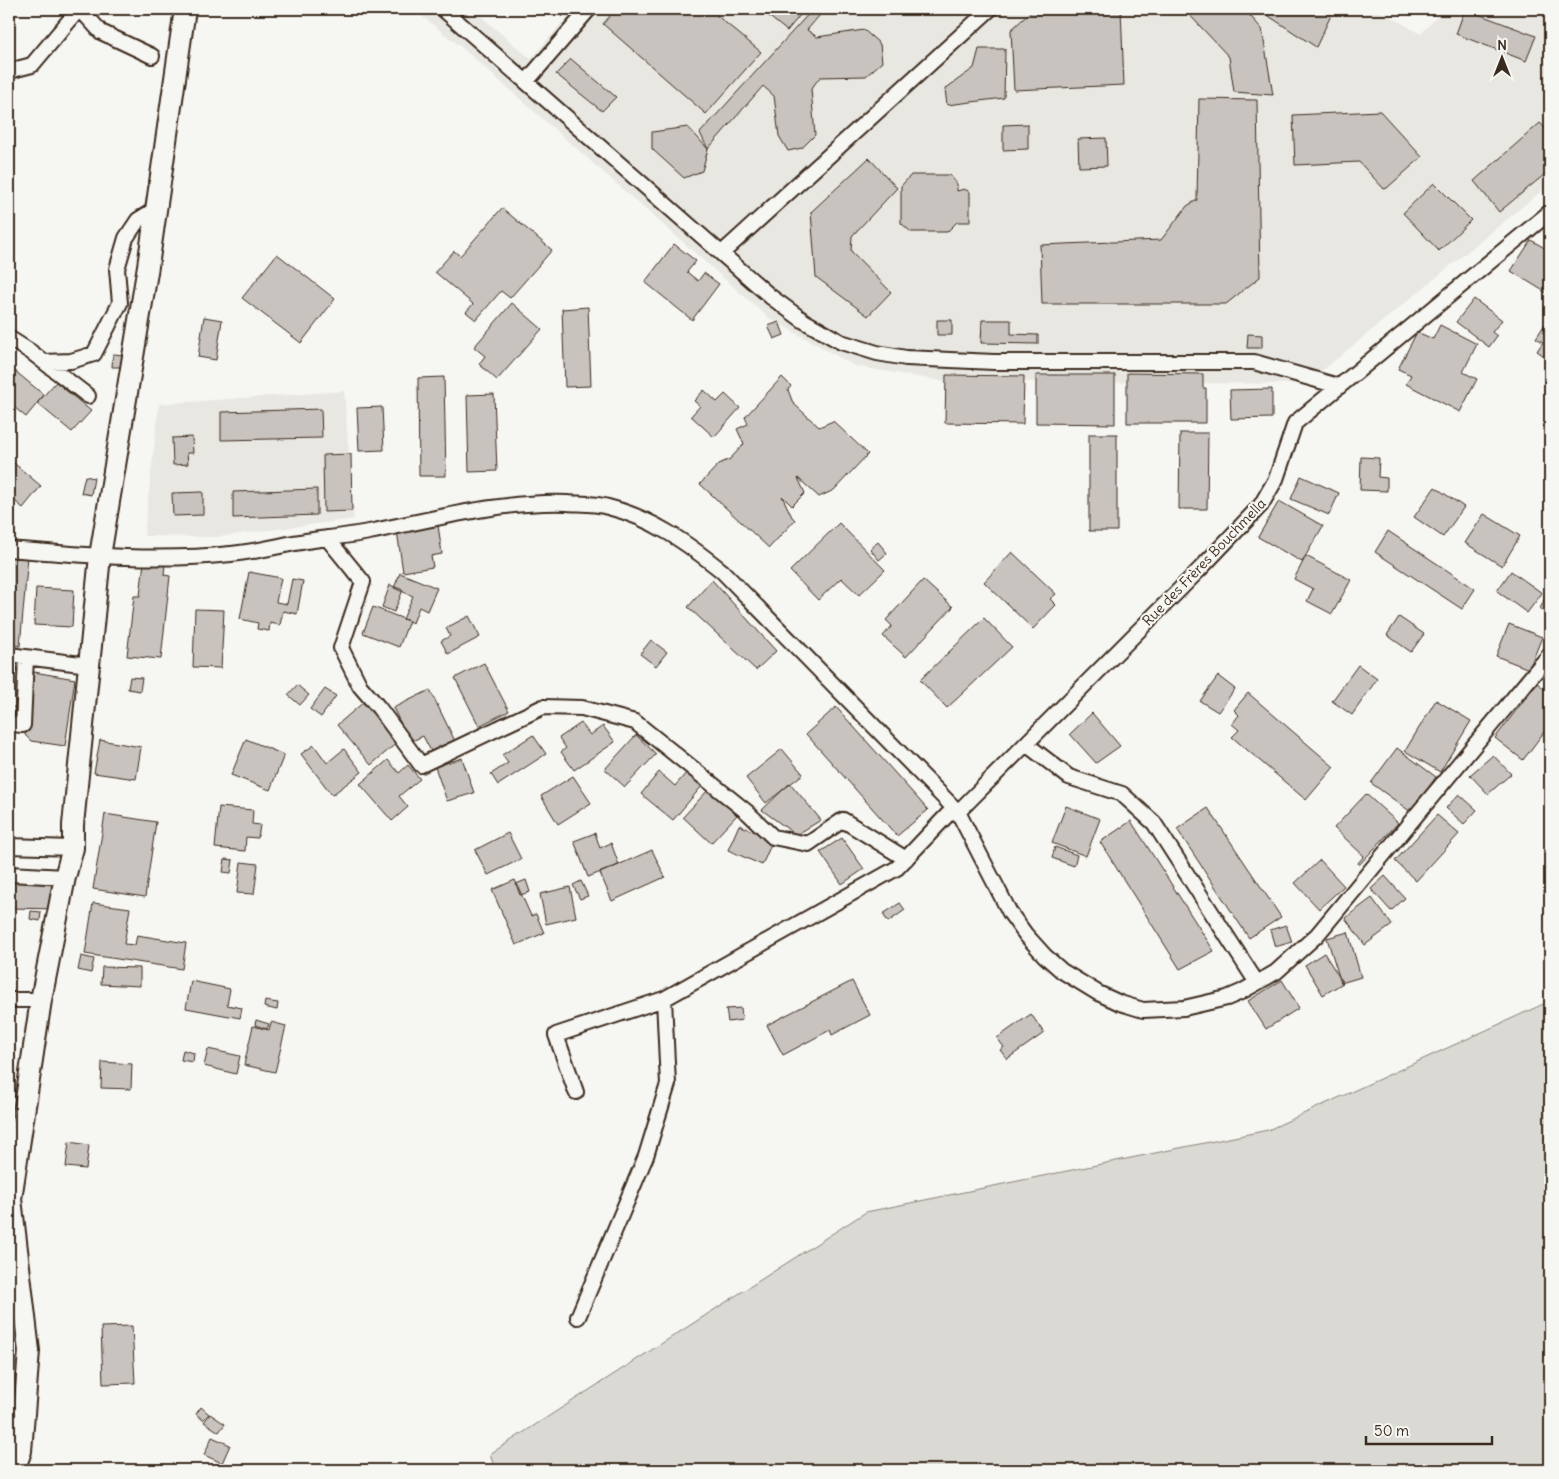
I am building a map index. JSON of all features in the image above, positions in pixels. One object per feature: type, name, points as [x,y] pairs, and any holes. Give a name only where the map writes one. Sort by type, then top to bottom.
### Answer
[{"type":"main road","points":[[14,1470],[21,1451],[29,1351],[11,1200],[16,1124],[65,877],[73,848],[73,825],[100,556],[186,9]]},
{"type":"street","points":[[9,71],[32,65],[79,9],[101,32],[152,56]]},
{"type":"street","points":[[443,9],[771,296],[804,321],[841,342],[877,353],[906,358],[994,362],[1254,362],[1338,386]]},
{"type":"street","points":[[526,82],[589,9]]},
{"type":"street","points":[[722,253],[990,9]]},
{"type":"street","points":[[44,362],[71,361],[94,354],[120,303],[117,269],[126,238],[138,220],[156,209]]},
{"type":"street","name":"Rue des Frères Bouchmella","points":[[576,1092],[556,1035],[664,1000],[898,868],[1026,744],[1261,505],[1278,474],[1295,422],[1550,212]]},
{"type":"street","points":[[9,338],[88,396]]},
{"type":"street","points":[[9,549],[100,556],[211,556],[264,550],[485,509],[554,503],[598,505],[622,511],[654,524],[692,547],[722,571],[956,810],[1010,913],[1044,956],[1062,971],[1098,993],[1120,1003],[1143,1010],[1184,1008],[1227,998],[1276,972],[1317,935],[1550,654]]},
{"type":"street","points":[[327,538],[363,582],[341,648],[360,686],[379,708],[421,765],[543,707],[582,708],[635,722],[747,812],[773,837],[808,844],[843,820],[906,859]]},
{"type":"street","points":[[9,655],[89,665]]},
{"type":"street","points":[[9,724],[23,725],[26,657]]},
{"type":"street","points":[[1026,744],[1069,776],[1122,794],[1154,823],[1257,983]]},
{"type":"street","points":[[9,846],[73,848]]},
{"type":"street","points":[[9,874],[65,877]]},
{"type":"street","points":[[9,1000],[41,1000]]},
{"type":"street","points":[[578,1317],[646,1156],[668,1084],[664,1000]]},
{"type":"shaded area","points":[[413,9],[472,9],[531,59],[574,9],[1377,9],[1421,34],[1444,9],[1550,9],[1550,184],[1306,384],[942,381],[855,366],[769,318],[460,46]]},
{"type":"shaded area","points":[[344,391],[354,519],[216,537],[144,536],[159,404]]},
{"type":"shaded area","points":[[1550,1001],[1550,1470],[495,1470],[490,1454],[866,1212],[1268,1130]]},
{"type":"building","points":[[553,9],[569,9],[562,17]]},
{"type":"building","points":[[616,9],[709,9],[761,52],[706,114],[603,24]]},
{"type":"building","points":[[760,9],[805,9],[787,31]]},
{"type":"building","points":[[813,9],[825,9],[807,30],[817,37],[864,30],[880,44],[882,62],[866,76],[820,77],[811,89],[815,135],[802,148],[788,151],[779,136],[774,96],[763,86],[708,149],[700,133]]},
{"type":"building","points":[[1034,9],[1121,9],[1124,85],[1014,90],[1011,30]]},
{"type":"building","points":[[1184,9],[1244,9],[1262,29],[1273,95],[1234,92],[1229,57]]},
{"type":"building","points":[[1258,9],[1334,9],[1316,47]]},
{"type":"building","points":[[1465,9],[1536,36],[1526,61],[1456,34]]},
{"type":"building","points":[[979,49],[1005,49],[1004,98],[947,105],[945,89],[974,68]]},
{"type":"building","points":[[571,59],[616,97],[602,111],[556,74]]},
{"type":"building","points":[[1199,99],[1257,100],[1260,277],[1226,304],[1042,304],[1040,245],[1161,240],[1187,206],[1197,200]]},
{"type":"building","points":[[1380,111],[1422,157],[1387,188],[1384,189],[1359,162],[1295,165],[1293,115]]},
{"type":"building","points":[[1540,123],[1550,133],[1550,170],[1499,212],[1474,181]]},
{"type":"building","points":[[1028,124],[1028,149],[1003,150],[1003,125]]},
{"type":"building","points":[[688,127],[708,149],[702,171],[684,178],[652,149],[652,132]]},
{"type":"building","points":[[1106,138],[1107,166],[1079,167],[1078,139]]},
{"type":"building","points":[[869,158],[897,188],[852,236],[851,251],[891,292],[868,316],[816,277],[811,212]]},
{"type":"building","points":[[911,175],[950,175],[957,184],[957,191],[964,189],[970,192],[970,222],[957,222],[947,232],[911,232],[901,223],[901,186]]},
{"type":"building","points":[[1434,183],[1471,220],[1439,251],[1403,213]]},
{"type":"building","points":[[502,208],[552,250],[510,298],[501,291],[476,320],[466,312],[473,304],[435,272],[454,251],[460,256]]},
{"type":"building","points":[[1531,240],[1548,250],[1550,247],[1550,295],[1511,271]]},
{"type":"building","points":[[674,244],[696,261],[687,272],[698,281],[704,273],[719,284],[692,320],[645,282]]},
{"type":"building","points":[[277,254],[335,299],[301,343],[242,298]]},
{"type":"building","points":[[1474,299],[1502,320],[1492,332],[1497,336],[1489,347],[1456,322]]},
{"type":"building","points":[[512,303],[542,329],[497,380],[479,364],[485,356],[474,347]]},
{"type":"building","points":[[588,307],[591,386],[565,387],[562,309]]},
{"type":"building","points":[[204,317],[222,320],[216,360],[198,357]]},
{"type":"building","points":[[937,320],[952,320],[952,335],[937,335]]},
{"type":"building","points":[[982,320],[1011,320],[1011,334],[1038,335],[1038,344],[981,343]]},
{"type":"building","points":[[779,322],[784,335],[774,339],[768,326]]},
{"type":"building","points":[[1545,324],[1550,327],[1550,360],[1537,351],[1543,342],[1536,338]]},
{"type":"building","points":[[1440,325],[1477,344],[1463,372],[1477,379],[1460,412],[1406,384],[1411,375],[1398,369],[1417,332],[1433,339]]},
{"type":"building","points":[[1248,334],[1262,335],[1262,348],[1247,348]]},
{"type":"building","points":[[113,354],[125,355],[124,367],[112,367]]},
{"type":"building","points":[[9,366],[44,395],[26,417],[9,403]]},
{"type":"building","points":[[1127,373],[1203,374],[1203,388],[1206,388],[1206,423],[1127,423]]},
{"type":"building","points":[[946,375],[1024,376],[1023,424],[945,423]]},
{"type":"building","points":[[1036,375],[1115,375],[1115,424],[1036,423]]},
{"type":"building","points":[[444,377],[446,476],[419,476],[418,378]]},
{"type":"building","points":[[782,377],[791,386],[788,390],[793,403],[819,427],[833,421],[868,454],[834,490],[819,497],[798,478],[805,493],[792,506],[782,496],[795,520],[769,548],[700,484],[719,464],[730,459],[744,444],[737,429],[748,424],[745,417]]},
{"type":"building","points":[[56,382],[91,411],[72,432],[37,403]]},
{"type":"building","points":[[1272,389],[1272,418],[1231,419],[1230,390]]},
{"type":"building","points":[[704,390],[717,402],[725,394],[740,408],[714,437],[691,416],[700,406],[694,401]]},
{"type":"building","points":[[494,394],[497,471],[469,472],[467,395]]},
{"type":"building","points":[[382,407],[384,450],[359,451],[357,408]]},
{"type":"building","points":[[321,409],[322,438],[221,440],[221,412]]},
{"type":"building","points":[[1180,433],[1208,433],[1207,509],[1179,509]]},
{"type":"building","points":[[1089,434],[1117,434],[1117,531],[1089,531]]},
{"type":"building","points":[[192,437],[193,453],[187,453],[188,464],[173,465],[172,438]]},
{"type":"building","points":[[351,454],[352,511],[324,512],[323,455]]},
{"type":"building","points":[[1361,457],[1379,458],[1378,477],[1387,478],[1387,491],[1360,490]]},
{"type":"building","points":[[9,459],[41,486],[23,508],[9,496]]},
{"type":"building","points":[[85,476],[94,478],[91,495],[81,493]]},
{"type":"building","points":[[1301,476],[1339,493],[1329,515],[1291,499]]},
{"type":"building","points":[[1435,487],[1464,507],[1443,537],[1414,517]]},
{"type":"building","points":[[317,489],[317,515],[233,518],[233,492]]},
{"type":"building","points":[[203,492],[203,515],[173,516],[172,493]]},
{"type":"building","points":[[1279,501],[1323,526],[1302,562],[1258,537]]},
{"type":"building","points":[[1484,514],[1520,536],[1502,566],[1465,543]]},
{"type":"building","points":[[839,523],[885,570],[859,595],[841,578],[818,600],[790,571]]},
{"type":"building","points":[[438,525],[442,554],[431,556],[433,567],[403,572],[397,531]]},
{"type":"building","points":[[1388,531],[1475,589],[1462,609],[1375,552]]},
{"type":"building","points":[[878,542],[887,553],[879,560],[870,549]]},
{"type":"building","points":[[1012,552],[1056,594],[1050,599],[1056,605],[1033,629],[984,582]]},
{"type":"building","points":[[9,554],[28,556],[20,646],[9,645]]},
{"type":"building","points":[[1306,556],[1351,580],[1332,614],[1307,601],[1313,589],[1294,579]]},
{"type":"building","points":[[144,562],[165,564],[164,575],[170,576],[161,659],[127,656],[134,596],[140,596]]},
{"type":"building","points":[[1511,571],[1542,593],[1527,613],[1497,591]]},
{"type":"building","points":[[249,572],[281,578],[276,602],[287,604],[292,579],[303,581],[297,614],[283,611],[280,625],[270,623],[269,631],[257,629],[258,623],[240,619]]},
{"type":"building","points":[[400,573],[437,588],[427,611],[419,607],[413,623],[403,619],[413,596],[394,588]]},
{"type":"building","points":[[712,580],[776,651],[756,670],[688,607]]},
{"type":"building","points":[[923,580],[953,607],[906,657],[883,636],[892,626],[886,620]]},
{"type":"building","points":[[390,585],[403,590],[394,612],[382,607]]},
{"type":"building","points":[[1550,587],[1550,614],[1540,609]]},
{"type":"building","points":[[36,588],[74,590],[72,627],[34,625]]},
{"type":"building","points":[[373,607],[409,621],[399,647],[363,633]]},
{"type":"building","points":[[195,609],[224,610],[221,668],[193,667]]},
{"type":"building","points":[[469,616],[480,637],[448,654],[441,641],[450,636],[446,628]]},
{"type":"building","points":[[1399,617],[1424,634],[1411,652],[1387,635]]},
{"type":"building","points":[[984,618],[1012,647],[947,708],[920,680]]},
{"type":"building","points":[[1509,624],[1542,637],[1529,669],[1496,656]]},
{"type":"building","points":[[651,640],[667,652],[656,666],[640,654]]},
{"type":"building","points":[[484,663],[509,711],[479,726],[455,678]]},
{"type":"building","points":[[1358,665],[1377,679],[1352,715],[1332,701]]},
{"type":"building","points":[[34,672],[75,679],[65,746],[31,741],[25,735]]},
{"type":"building","points":[[1218,676],[1235,689],[1218,712],[1200,701]]},
{"type":"building","points":[[130,677],[142,678],[140,691],[128,689]]},
{"type":"building","points":[[1537,683],[1550,693],[1550,724],[1523,760],[1495,738]]},
{"type":"building","points":[[297,685],[309,695],[300,705],[288,695]]},
{"type":"building","points":[[325,689],[336,696],[321,717],[310,709]]},
{"type":"building","points":[[430,690],[455,741],[432,753],[423,736],[410,742],[393,708]]},
{"type":"building","points":[[1248,693],[1334,767],[1306,800],[1232,737],[1239,730],[1232,724],[1239,715],[1234,710]]},
{"type":"building","points":[[1436,700],[1471,721],[1440,772],[1405,751]]},
{"type":"building","points":[[365,701],[399,741],[371,765],[337,725]]},
{"type":"building","points":[[11,707],[21,707],[21,714],[11,714]]},
{"type":"building","points":[[836,707],[928,810],[897,836],[806,734]]},
{"type":"building","points":[[1092,713],[1120,746],[1096,763],[1070,734]]},
{"type":"building","points":[[581,723],[590,735],[603,726],[615,742],[574,770],[561,752],[566,748],[559,738]]},
{"type":"building","points":[[533,735],[546,754],[498,785],[491,774],[508,763],[502,755]]},
{"type":"building","points":[[636,735],[656,754],[625,787],[605,769]]},
{"type":"building","points":[[246,739],[284,755],[270,790],[231,775]]},
{"type":"building","points":[[100,740],[141,747],[136,779],[94,773]]},
{"type":"building","points":[[314,745],[327,763],[344,749],[362,772],[332,795],[301,754]]},
{"type":"building","points":[[1397,748],[1436,777],[1411,812],[1371,783]]},
{"type":"building","points":[[782,749],[803,774],[766,803],[746,778]]},
{"type":"building","points":[[1493,755],[1511,774],[1488,794],[1470,775]]},
{"type":"building","points":[[462,758],[474,793],[447,801],[435,767]]},
{"type":"building","points":[[388,760],[399,773],[408,765],[420,779],[399,796],[408,807],[392,821],[360,784]]},
{"type":"building","points":[[659,772],[675,786],[687,772],[702,786],[673,820],[641,794]]},
{"type":"building","points":[[573,776],[591,803],[558,824],[541,796]]},
{"type":"building","points":[[790,783],[821,820],[796,835],[762,810]]},
{"type":"building","points":[[709,789],[737,815],[711,843],[683,817]]},
{"type":"building","points":[[1366,794],[1398,823],[1359,865],[1358,863],[1364,856],[1334,828]]},
{"type":"building","points":[[1459,794],[1477,810],[1464,824],[1446,808]]},
{"type":"building","points":[[1066,806],[1100,819],[1086,856],[1052,843]]},
{"type":"building","points":[[219,807],[253,810],[252,824],[260,825],[258,838],[246,837],[245,851],[215,848]]},
{"type":"building","points":[[1208,808],[1281,917],[1249,938],[1177,829]]},
{"type":"building","points":[[105,814],[156,822],[145,897],[93,889]]},
{"type":"building","points":[[1437,815],[1459,834],[1416,881],[1395,861]]},
{"type":"building","points":[[1131,821],[1214,951],[1180,969],[1100,842]]},
{"type":"building","points":[[739,825],[773,840],[762,865],[728,850]]},
{"type":"building","points":[[508,833],[521,859],[488,875],[475,850]]},
{"type":"building","points":[[595,833],[600,848],[611,843],[619,865],[588,877],[574,841]]},
{"type":"building","points":[[842,838],[864,869],[842,884],[820,852]]},
{"type":"building","points":[[1055,847],[1077,855],[1074,866],[1052,858]]},
{"type":"building","points":[[652,850],[665,877],[612,901],[600,873]]},
{"type":"building","points":[[225,859],[233,860],[231,873],[223,872]]},
{"type":"building","points":[[1320,860],[1344,886],[1319,909],[1295,883]]},
{"type":"building","points":[[241,862],[258,864],[254,894],[237,893]]},
{"type":"building","points":[[1385,876],[1405,898],[1391,911],[1371,889]]},
{"type":"building","points":[[515,880],[531,916],[536,914],[544,933],[516,945],[492,890]]},
{"type":"building","points":[[526,880],[530,892],[520,895],[516,884]]},
{"type":"building","points":[[581,881],[588,896],[580,899],[573,885]]},
{"type":"building","points":[[12,882],[57,883],[56,909],[11,908]]},
{"type":"building","points":[[570,887],[576,917],[546,924],[540,894]]},
{"type":"building","points":[[1372,898],[1392,925],[1365,945],[1345,918]]},
{"type":"building","points":[[93,903],[130,908],[124,944],[135,945],[137,935],[186,943],[182,969],[85,954]]},
{"type":"building","points":[[900,903],[905,910],[888,922],[883,914]]},
{"type":"building","points":[[31,911],[41,912],[40,921],[30,919]]},
{"type":"building","points":[[1286,925],[1292,942],[1275,947],[1270,930]]},
{"type":"building","points":[[1348,932],[1361,977],[1341,983],[1327,938]]},
{"type":"building","points":[[1324,953],[1343,983],[1323,995],[1305,965]]},
{"type":"building","points":[[81,956],[94,959],[91,973],[78,970]]},
{"type":"building","points":[[102,967],[140,968],[140,986],[101,984]]},
{"type":"building","points":[[1282,980],[1299,1008],[1266,1029],[1248,1001]]},
{"type":"building","points":[[191,981],[230,989],[227,1005],[242,1008],[240,1018],[186,1008]]},
{"type":"building","points":[[852,981],[870,1015],[832,1035],[830,1030],[783,1055],[767,1025]]},
{"type":"building","points":[[265,1001],[278,1003],[277,1010],[264,1007]]},
{"type":"building","points":[[741,1008],[742,1020],[728,1022],[726,1009]]},
{"type":"building","points":[[1031,1014],[1044,1033],[1007,1059],[1000,1050],[1004,1047],[997,1038]]},
{"type":"building","points":[[256,1020],[269,1024],[267,1029],[255,1025]]},
{"type":"building","points":[[271,1022],[286,1026],[275,1072],[244,1065],[253,1026],[269,1030]]},
{"type":"building","points":[[208,1049],[240,1056],[236,1074],[204,1066]]},
{"type":"building","points":[[183,1050],[194,1053],[193,1062],[181,1060]]},
{"type":"building","points":[[102,1062],[132,1064],[131,1089],[101,1088]]},
{"type":"building","points":[[69,1142],[89,1145],[86,1169],[66,1167]]},
{"type":"building","points":[[132,1326],[135,1383],[103,1384],[101,1327]]},
{"type":"building","points":[[9,1379],[19,1380],[15,1410],[9,1409]]},
{"type":"building","points":[[201,1407],[209,1414],[203,1420],[196,1414]]},
{"type":"building","points":[[210,1414],[225,1424],[219,1432],[204,1422]]},
{"type":"building","points":[[212,1437],[230,1445],[222,1463],[204,1455]]}]
